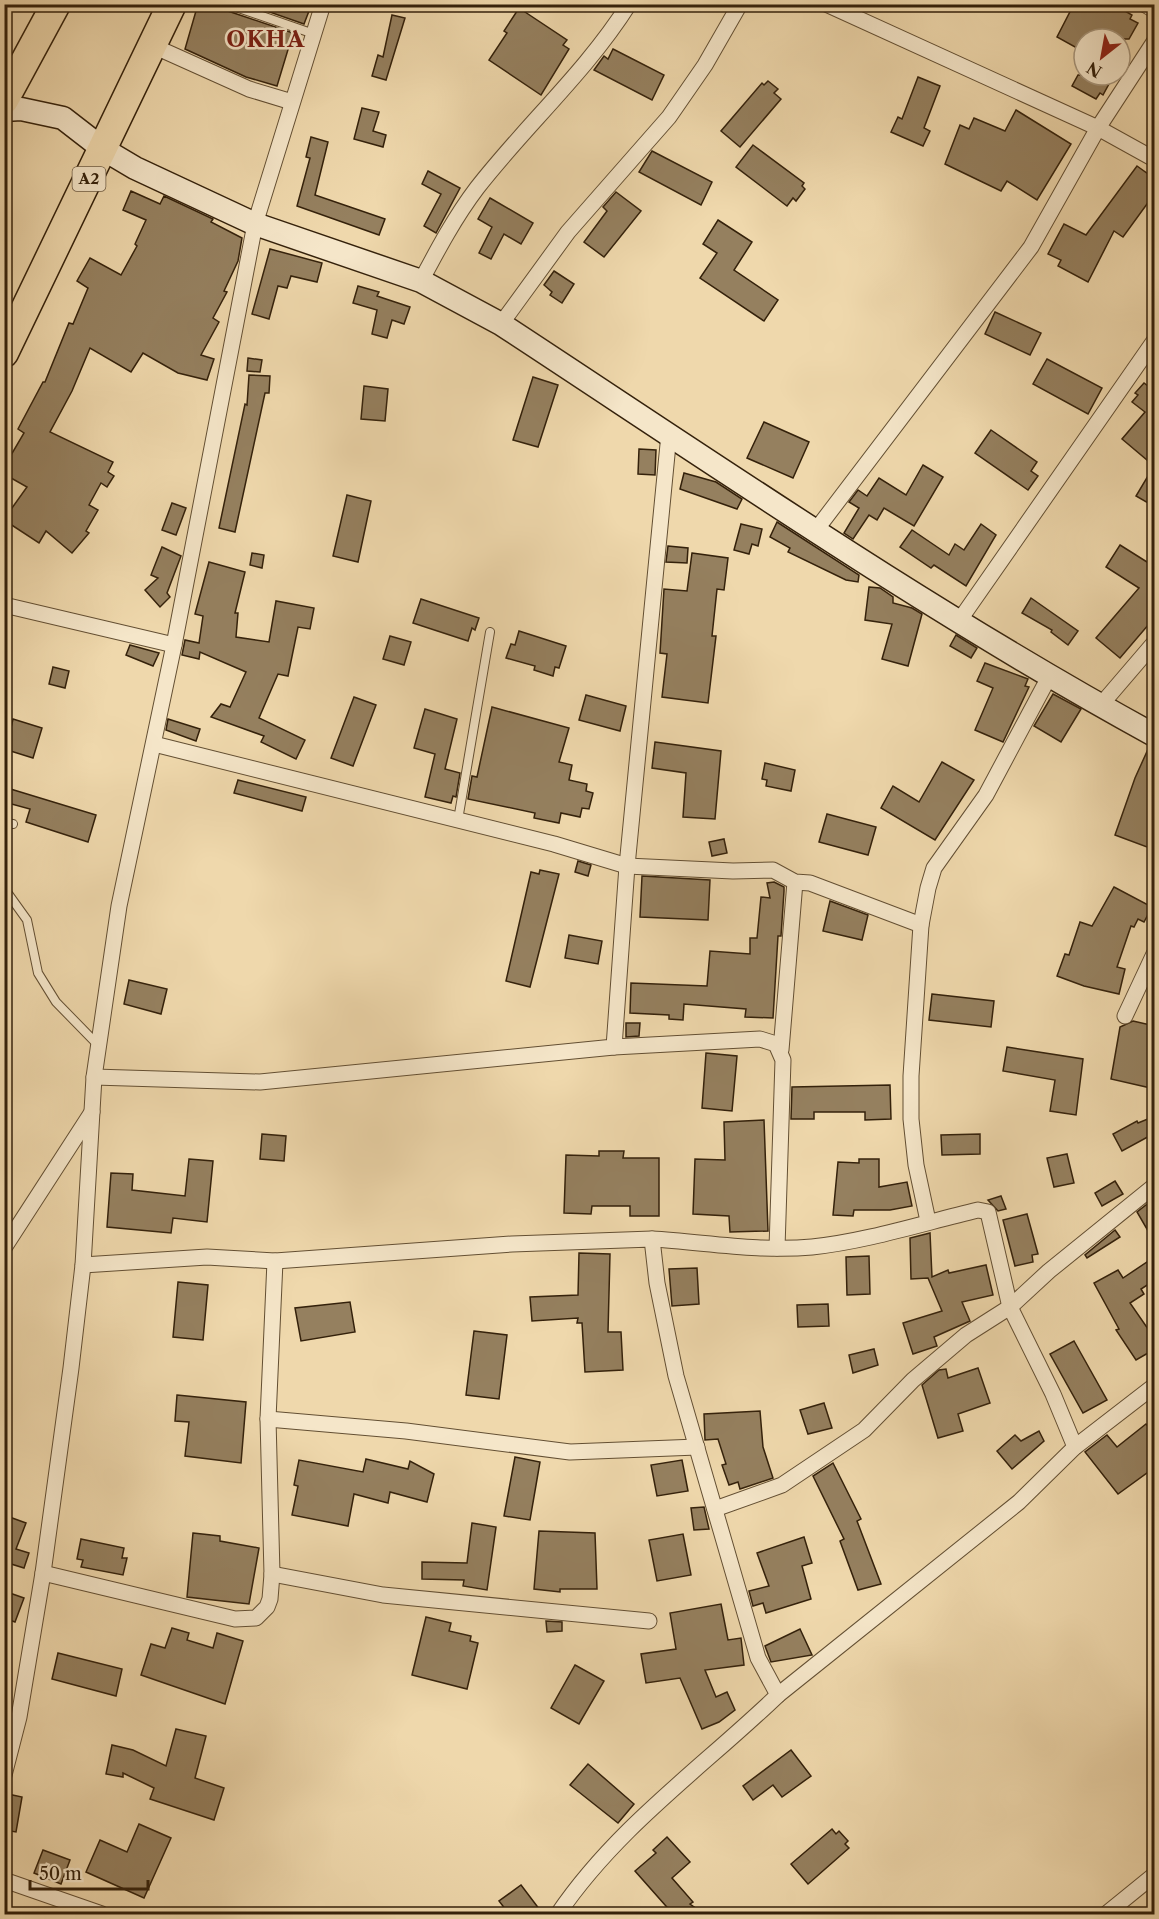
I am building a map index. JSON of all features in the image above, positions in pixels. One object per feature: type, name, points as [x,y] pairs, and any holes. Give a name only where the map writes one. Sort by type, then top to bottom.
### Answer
[{"type":"highway","points":[[8,82],[56,4]]},
{"type":"highway","name":"A2","points":[[4,353],[171,4]]},
{"type":"street","points":[[4,1774],[19,1717],[43,1573],[83,1265],[94,1077],[119,906],[174,645],[255,224],[323,4]]},
{"type":"street","points":[[421,282],[455,219],[478,186],[586,64],[629,4]]},
{"type":"street","points":[[501,324],[568,232],[669,117],[705,65],[740,4]]},
{"type":"street","points":[[826,4],[851,10],[1098,128],[1155,159]]},
{"type":"street","points":[[1144,4],[1155,10]]},
{"type":"street","points":[[816,530],[1031,247],[1098,128],[1155,42]]},
{"type":"street","points":[[151,45],[249,89],[292,102]]},
{"type":"street","points":[[4,110],[21,109],[63,118],[103,149],[135,168],[255,224],[421,282],[501,324],[959,621],[1049,677],[1155,735]]},
{"type":"street","points":[[959,621],[1155,341]]},
{"type":"street","points":[[614,1047],[627,866],[669,434]]},
{"type":"street","points":[[4,605],[174,645]]},
{"type":"street","points":[[1100,706],[1155,643]]},
{"type":"street","points":[[928,1221],[916,1165],[911,1119],[911,1076],[921,925],[934,868],[986,795],[1049,677]]},
{"type":"street","points":[[154,744],[458,820],[627,866],[733,872],[773,870],[795,882],[810,883],[921,925]]},
{"type":"street","points":[[777,1248],[783,1060],[781,1050],[795,882]]},
{"type":"street","points":[[1125,1016],[1155,954]]},
{"type":"street","points":[[94,1077],[260,1082],[614,1047],[760,1039],[776,1044],[781,1050]]},
{"type":"street","points":[[4,1248],[93,1112]]},
{"type":"street","points":[[715,1509],[782,1485],[864,1430],[913,1380],[966,1335],[1010,1307],[1049,1271],[1155,1186]]},
{"type":"street","points":[[83,1265],[207,1257],[275,1261],[512,1244],[652,1239],[777,1248],[834,1244],[978,1210],[988,1212],[1010,1307],[1053,1395],[1075,1447]]},
{"type":"street","points":[[652,1239],[665,1331],[697,1448],[758,1658],[778,1695]]},
{"type":"street","points":[[43,1573],[235,1619],[256,1618],[267,1607],[272,1574],[268,1419],[275,1261]]},
{"type":"street","points":[[558,1914],[604,1857],[644,1814],[778,1695],[1020,1503],[1075,1447],[1155,1386]]},
{"type":"street","points":[[268,1419],[406,1431],[570,1452],[697,1448]]},
{"type":"street","points":[[272,1574],[383,1595],[649,1621]]},
{"type":"street","points":[[1106,1914],[1155,1875]]},
{"type":"street","points":[[4,1880],[102,1914]]},
{"type":"lane","points":[[226,4],[314,34]]},
{"type":"lane","points":[[458,820],[490,632]]},
{"type":"lane","points":[[4,888],[27,920],[38,973],[56,1002],[99,1046]]},
{"type":"building","points":[[198,4],[221,4],[225,10],[293,33],[277,86],[246,77],[185,49]]},
{"type":"building","points":[[247,4],[290,4],[309,11],[304,24]]},
{"type":"building","points":[[1074,4],[1113,4],[1132,15],[1130,19],[1138,23],[1132,34],[1132,27],[1072,27],[1072,45],[1057,37]]},
{"type":"building","points":[[519,8],[567,40],[563,45],[569,49],[541,95],[489,60],[507,33],[504,31]]},
{"type":"building","points":[[392,15],[405,18],[386,80],[372,76],[378,55],[383,57]]},
{"type":"building","points":[[613,49],[664,75],[652,100],[594,70],[604,56],[608,59]]},
{"type":"building","points":[[918,77],[940,86],[924,128],[930,131],[923,146],[891,132],[898,117],[902,119]]},
{"type":"building","points":[[768,81],[778,89],[774,93],[781,99],[740,147],[721,131],[762,83],[764,85]]},
{"type":"building","points":[[1074,87],[1107,87],[1103,95],[1100,93],[1096,99]]},
{"type":"building","points":[[362,108],[379,112],[373,131],[386,135],[383,147],[354,139]]},
{"type":"building","points":[[1016,110],[1071,144],[1037,200],[1007,181],[1001,191],[945,164],[960,125],[969,129],[974,118],[1005,131]]},
{"type":"building","points":[[311,137],[328,142],[315,195],[385,219],[379,235],[297,206],[310,158],[306,157]]},
{"type":"building","points":[[753,145],[804,183],[802,186],[805,189],[796,201],[793,198],[787,206],[736,167]]},
{"type":"building","points":[[652,151],[712,182],[701,205],[639,172]]},
{"type":"building","points":[[1137,166],[1155,179],[1155,193],[1123,237],[1114,231],[1088,282],[1058,266],[1061,260],[1048,254],[1064,224],[1086,235]]},
{"type":"building","points":[[428,171],[460,188],[436,233],[424,226],[441,194],[422,184]]},
{"type":"building","points":[[131,191],[160,204],[164,196],[213,219],[211,222],[242,238],[238,261],[224,291],[227,292],[213,318],[219,322],[201,355],[214,359],[207,380],[178,373],[143,353],[131,372],[90,348],[72,391],[50,432],[113,462],[108,472],[114,476],[107,487],[101,483],[89,505],[98,510],[86,531],[89,533],[72,553],[46,531],[39,543],[4,520],[4,504],[12,508],[27,487],[4,474],[4,467],[24,433],[18,429],[45,382],[69,323],[73,324],[88,288],[77,281],[90,258],[121,275],[137,246],[135,244],[146,220],[123,210]]},
{"type":"building","points":[[616,192],[641,211],[604,257],[584,242],[607,211],[603,207]]},
{"type":"building","points":[[490,198],[533,223],[521,244],[504,234],[491,259],[479,253],[492,227],[478,219]]},
{"type":"building","points":[[718,220],[752,242],[734,270],[778,300],[764,321],[700,278],[717,253],[703,244]]},
{"type":"building","points":[[270,249],[322,263],[317,282],[291,276],[287,288],[278,286],[269,319],[252,314]]},
{"type":"building","points":[[554,271],[574,284],[562,303],[550,295],[552,292],[544,285]]},
{"type":"building","points":[[358,286],[379,292],[377,296],[410,307],[404,324],[392,320],[387,338],[372,334],[377,310],[353,303]]},
{"type":"building","points":[[995,312],[1041,333],[1030,355],[985,334]]},
{"type":"building","points":[[248,358],[262,360],[260,372],[247,371]]},
{"type":"building","points":[[1047,359],[1102,388],[1088,414],[1033,384]]},
{"type":"building","points":[[249,375],[270,376],[269,393],[265,393],[235,532],[219,528],[245,404],[247,405]]},
{"type":"building","points":[[533,377],[558,385],[538,447],[513,440]]},
{"type":"building","points":[[1155,379],[1155,507],[1136,496],[1154,466],[1122,439],[1145,412],[1132,402],[1138,395],[1135,393],[1144,383],[1148,386]]},
{"type":"building","points":[[364,386],[388,389],[385,421],[361,419]]},
{"type":"building","points":[[764,422],[809,442],[793,478],[747,458]]},
{"type":"building","points":[[991,430],[1037,462],[1031,471],[1038,476],[1028,490],[975,453]]},
{"type":"building","points":[[639,449],[656,450],[655,475],[638,474]]},
{"type":"building","points":[[923,465],[943,477],[914,526],[884,508],[877,520],[869,515],[853,539],[844,533],[859,508],[849,502],[858,490],[867,496],[879,478],[906,495]]},
{"type":"building","points":[[684,473],[716,482],[742,499],[737,509],[680,489]]},
{"type":"building","points":[[347,495],[371,501],[358,562],[333,556]]},
{"type":"building","points":[[172,503],[186,508],[176,535],[162,530]]},
{"type":"building","points":[[777,522],[859,575],[858,582],[846,580],[788,552],[790,548],[770,537]]},
{"type":"building","points":[[741,524],[762,529],[758,546],[752,544],[749,554],[734,550]]},
{"type":"building","points":[[981,524],[996,535],[966,586],[934,565],[931,568],[900,547],[912,530],[949,555],[955,544],[964,550]]},
{"type":"building","points":[[1120,545],[1155,567],[1155,617],[1120,658],[1096,638],[1139,588],[1106,567]]},
{"type":"building","points":[[668,546],[688,548],[687,563],[666,562]]},
{"type":"building","points":[[162,547],[181,556],[167,593],[170,597],[160,607],[145,590],[158,578],[151,575]]},
{"type":"building","points":[[252,553],[264,555],[262,568],[250,565]]},
{"type":"building","points":[[692,553],[728,558],[724,590],[717,589],[712,636],[716,636],[708,703],[662,697],[667,654],[660,653],[664,589],[687,591]]},
{"type":"building","points":[[209,562],[245,572],[235,613],[238,613],[236,637],[269,642],[276,601],[314,608],[310,629],[298,627],[288,676],[278,674],[259,718],[305,740],[296,759],[261,742],[264,736],[211,717],[221,704],[230,707],[246,672],[200,652],[199,659],[182,655],[185,640],[199,643],[203,616],[195,614]]},
{"type":"building","points":[[869,587],[880,588],[893,597],[893,603],[912,608],[922,614],[908,666],[882,659],[892,624],[865,620]]},
{"type":"building","points":[[1031,598],[1078,631],[1068,645],[1051,632],[1052,630],[1022,613]]},
{"type":"building","points":[[421,599],[479,618],[475,630],[472,628],[468,641],[413,623]]},
{"type":"building","points":[[519,631],[566,646],[559,668],[555,667],[553,676],[534,670],[535,666],[506,658],[511,644],[515,645]]},
{"type":"building","points":[[956,635],[977,648],[971,658],[950,646]]},
{"type":"building","points":[[390,636],[411,642],[404,665],[383,659]]},
{"type":"building","points":[[130,645],[159,653],[153,666],[126,655]]},
{"type":"building","points":[[985,663],[1028,679],[1025,686],[1029,687],[1003,742],[975,730],[993,688],[977,681]]},
{"type":"building","points":[[53,667],[69,671],[65,688],[49,684]]},
{"type":"building","points":[[1053,694],[1081,709],[1061,742],[1034,726]]},
{"type":"building","points":[[586,695],[626,706],[620,731],[579,720]]},
{"type":"building","points":[[354,697],[376,705],[353,766],[331,758]]},
{"type":"building","points":[[492,707],[569,728],[559,762],[572,765],[569,780],[587,784],[586,791],[593,793],[589,809],[582,808],[580,817],[561,813],[559,823],[534,818],[535,813],[468,799],[472,776],[477,777]]},
{"type":"building","points":[[425,709],[457,719],[445,769],[460,773],[456,797],[453,796],[451,803],[425,797],[435,754],[414,748]]},
{"type":"building","points":[[13,719],[42,728],[33,758],[4,749],[4,730],[10,732]]},
{"type":"building","points":[[168,719],[200,729],[196,741],[166,730]]},
{"type":"building","points":[[655,742],[721,751],[715,819],[683,817],[686,773],[652,768]]},
{"type":"building","points":[[1149,747],[1155,748],[1155,850],[1115,835],[1135,778]]},
{"type":"building","points":[[942,762],[974,780],[935,840],[881,808],[893,786],[919,802]]},
{"type":"building","points":[[765,763],[795,770],[791,791],[766,786],[767,780],[762,779]]},
{"type":"building","points":[[238,780],[306,797],[302,811],[234,793]]},
{"type":"building","points":[[4,787],[96,815],[88,842],[26,822],[30,809],[4,802]]},
{"type":"building","points":[[827,814],[876,827],[868,855],[819,842]]},
{"type":"building","points":[[724,839],[727,853],[712,856],[709,842]]},
{"type":"building","points":[[578,861],[591,865],[588,876],[575,872]]},
{"type":"building","points":[[540,870],[559,874],[530,987],[506,981],[531,872],[539,874]]},
{"type":"building","points":[[642,876],[710,880],[708,920],[640,917]]},
{"type":"building","points":[[774,882],[784,887],[784,891],[781,936],[778,936],[773,1018],[745,1017],[746,1009],[684,1004],[683,1020],[669,1019],[669,1015],[630,1013],[631,983],[707,986],[710,951],[750,954],[750,938],[757,938],[761,897],[770,898],[767,883]]},
{"type":"building","points":[[1114,887],[1152,907],[1144,922],[1138,919],[1134,927],[1131,926],[1117,967],[1125,969],[1119,994],[1084,986],[1057,976],[1065,954],[1069,955],[1080,922],[1092,926]]},
{"type":"building","points":[[830,901],[868,915],[862,940],[823,931]]},
{"type":"building","points":[[569,935],[602,941],[598,964],[565,958]]},
{"type":"building","points":[[129,980],[167,989],[161,1014],[124,1004]]},
{"type":"building","points":[[932,994],[994,1001],[991,1027],[929,1020]]},
{"type":"building","points":[[1133,1021],[1155,1026],[1155,1089],[1111,1079],[1120,1027]]},
{"type":"building","points":[[626,1023],[640,1023],[639,1036],[626,1037]]},
{"type":"building","points":[[1007,1047],[1083,1059],[1076,1115],[1050,1111],[1055,1080],[1003,1071]]},
{"type":"building","points":[[706,1053],[737,1056],[732,1111],[702,1108]]},
{"type":"building","points":[[890,1085],[891,1119],[865,1120],[865,1112],[814,1112],[814,1119],[791,1119],[792,1087]]},
{"type":"building","points":[[1155,1116],[1155,1133],[1122,1151],[1113,1134],[1137,1121],[1138,1123]]},
{"type":"building","points":[[764,1120],[768,1231],[730,1232],[729,1216],[693,1214],[695,1159],[725,1160],[724,1122]]},
{"type":"building","points":[[262,1134],[286,1136],[284,1161],[260,1159]]},
{"type":"building","points":[[980,1134],[980,1154],[942,1155],[941,1135]]},
{"type":"building","points":[[599,1151],[624,1151],[623,1158],[659,1158],[659,1216],[630,1216],[630,1206],[592,1206],[591,1214],[564,1213],[566,1155],[599,1156]]},
{"type":"building","points":[[1067,1154],[1074,1183],[1054,1187],[1047,1158]]},
{"type":"building","points":[[189,1159],[213,1161],[207,1222],[173,1218],[171,1233],[107,1227],[111,1173],[133,1174],[132,1190],[185,1196]]},
{"type":"building","points":[[859,1159],[879,1159],[879,1187],[907,1182],[912,1206],[890,1210],[854,1210],[853,1216],[833,1215],[838,1162],[859,1163]]},
{"type":"building","points":[[1115,1181],[1123,1194],[1102,1206],[1095,1193]]},
{"type":"building","points":[[1001,1196],[1006,1209],[998,1211],[988,1200]]},
{"type":"building","points":[[1155,1198],[1155,1243],[1137,1212]]},
{"type":"building","points":[[1027,1214],[1038,1254],[1032,1255],[1033,1262],[1015,1266],[1003,1220]]},
{"type":"building","points":[[1115,1230],[1120,1237],[1087,1258],[1085,1255]]},
{"type":"building","points":[[930,1233],[932,1277],[948,1270],[949,1273],[986,1265],[993,1295],[962,1302],[970,1321],[934,1337],[937,1346],[913,1354],[903,1323],[942,1311],[928,1278],[911,1279],[910,1238]]},
{"type":"building","points":[[579,1253],[610,1254],[608,1332],[621,1332],[623,1370],[585,1372],[582,1323],[577,1323],[578,1318],[532,1321],[530,1297],[578,1295]]},
{"type":"building","points":[[869,1256],[870,1294],[847,1295],[846,1257]]},
{"type":"building","points":[[1147,1262],[1155,1272],[1155,1280],[1141,1289],[1144,1294],[1130,1303],[1155,1339],[1155,1349],[1136,1360],[1116,1330],[1119,1329],[1094,1283],[1118,1270],[1123,1278]]},
{"type":"building","points":[[697,1268],[699,1304],[672,1306],[669,1269]]},
{"type":"building","points":[[178,1282],[208,1285],[203,1340],[173,1337]]},
{"type":"building","points":[[350,1302],[355,1332],[301,1341],[295,1308]]},
{"type":"building","points":[[828,1304],[829,1326],[798,1327],[797,1305]]},
{"type":"building","points":[[474,1331],[507,1335],[499,1399],[466,1395]]},
{"type":"building","points":[[1074,1341],[1107,1400],[1083,1413],[1050,1354]]},
{"type":"building","points":[[874,1349],[878,1365],[853,1373],[849,1355]]},
{"type":"building","points":[[978,1368],[990,1403],[958,1414],[963,1431],[938,1438],[922,1385],[939,1370],[946,1369],[948,1378]]},
{"type":"building","points":[[177,1395],[246,1402],[241,1463],[185,1456],[189,1422],[175,1421]]},
{"type":"building","points":[[824,1403],[832,1428],[808,1434],[800,1410]]},
{"type":"building","points":[[760,1411],[763,1447],[773,1478],[740,1489],[738,1482],[729,1485],[722,1465],[726,1464],[718,1439],[705,1440],[704,1414]]},
{"type":"building","points":[[1146,1424],[1155,1434],[1155,1467],[1118,1494],[1085,1452],[1107,1435],[1117,1447]]},
{"type":"building","points":[[1039,1431],[1044,1441],[1012,1469],[997,1451],[1015,1435],[1021,1441]]},
{"type":"building","points":[[515,1457],[540,1462],[530,1520],[504,1516]]},
{"type":"building","points":[[366,1459],[408,1469],[410,1461],[434,1474],[427,1502],[390,1492],[388,1503],[354,1494],[348,1526],[292,1515],[298,1486],[294,1485],[299,1460],[363,1472]]},
{"type":"building","points":[[682,1460],[688,1491],[657,1496],[651,1465]]},
{"type":"building","points":[[833,1463],[861,1519],[857,1521],[881,1584],[858,1590],[840,1541],[844,1539],[813,1476]]},
{"type":"building","points":[[704,1507],[709,1529],[694,1530],[691,1508]]},
{"type":"building","points":[[4,1515],[26,1523],[16,1549],[29,1553],[24,1568],[11,1564],[5,1577]]},
{"type":"building","points":[[472,1523],[496,1527],[487,1590],[463,1586],[464,1580],[422,1579],[422,1562],[467,1563]]},
{"type":"building","points":[[539,1531],[595,1533],[597,1589],[560,1589],[560,1592],[534,1589]]},
{"type":"building","points":[[193,1533],[220,1536],[220,1541],[259,1548],[249,1604],[187,1597]]},
{"type":"building","points":[[683,1534],[691,1575],[657,1581],[649,1540]]},
{"type":"building","points":[[804,1537],[812,1563],[802,1566],[811,1599],[766,1613],[763,1603],[753,1606],[749,1591],[769,1586],[757,1553]]},
{"type":"building","points":[[81,1539],[124,1548],[122,1558],[127,1558],[123,1575],[81,1567],[83,1560],[77,1559]]},
{"type":"building","points":[[4,1591],[24,1598],[15,1622],[4,1618]]},
{"type":"building","points":[[721,1604],[728,1640],[741,1638],[744,1665],[705,1670],[716,1697],[727,1692],[735,1710],[719,1722],[702,1729],[680,1678],[646,1683],[641,1654],[676,1649],[670,1613]]},
{"type":"building","points":[[426,1617],[451,1623],[449,1631],[471,1636],[470,1641],[478,1643],[467,1689],[412,1675]]},
{"type":"building","points":[[546,1621],[562,1622],[562,1631],[547,1632]]},
{"type":"building","points":[[172,1628],[189,1633],[187,1640],[213,1648],[217,1633],[243,1641],[225,1704],[141,1675],[151,1644],[165,1648]]},
{"type":"building","points":[[800,1629],[812,1655],[771,1662],[765,1646]]},
{"type":"building","points":[[58,1653],[122,1669],[116,1696],[52,1679]]},
{"type":"building","points":[[575,1665],[604,1681],[579,1724],[551,1708]]},
{"type":"building","points":[[176,1729],[206,1736],[195,1778],[224,1788],[214,1820],[150,1799],[154,1788],[123,1773],[123,1777],[106,1774],[112,1745],[133,1750],[166,1766]]},
{"type":"building","points":[[791,1750],[811,1776],[782,1797],[773,1785],[753,1800],[743,1786]]},
{"type":"building","points":[[588,1764],[634,1804],[618,1823],[570,1785]]},
{"type":"building","points":[[8,1794],[22,1797],[16,1832],[4,1830]]},
{"type":"building","points":[[139,1824],[171,1838],[144,1898],[86,1872],[100,1840],[127,1852]]},
{"type":"building","points":[[832,1829],[836,1834],[839,1831],[848,1841],[845,1844],[849,1848],[808,1884],[791,1864]]},
{"type":"building","points":[[667,1837],[690,1862],[672,1878],[693,1902],[690,1904],[704,1914],[673,1914],[635,1871],[656,1853],[653,1850]]},
{"type":"building","points":[[43,1850],[70,1860],[61,1884],[34,1873]]},
{"type":"building","points":[[521,1885],[543,1914],[509,1914],[499,1901]]},
{"type":"district","name":"OKHA","points":[[266,39]]}]
